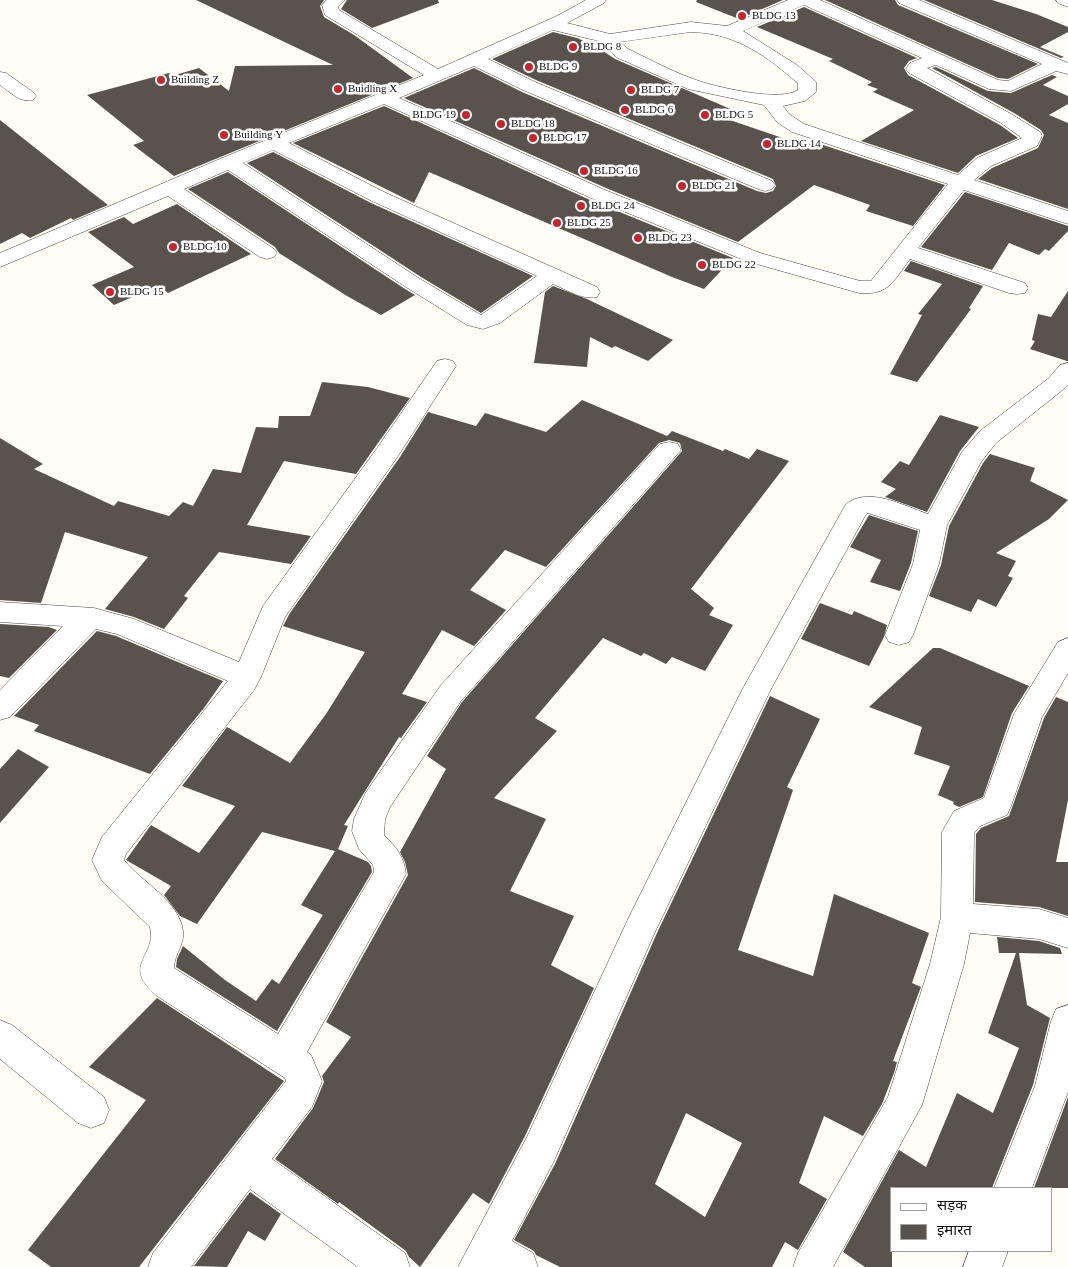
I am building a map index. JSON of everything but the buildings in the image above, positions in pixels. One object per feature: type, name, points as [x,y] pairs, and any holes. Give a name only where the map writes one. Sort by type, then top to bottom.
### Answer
[{"type":"street","points":[[337,0],[330,5],[331,12],[437,76]]},
{"type":"street","points":[[0,262],[229,162],[437,76],[552,24],[598,0]]},
{"type":"street","points":[[728,31],[802,0]]},
{"type":"street","points":[[807,0],[987,82],[1003,87],[1020,83],[1062,67]]},
{"type":"street","points":[[905,0],[1062,67]]},
{"type":"street","points":[[1064,0],[1068,2]]},
{"type":"street","points":[[552,24],[610,39],[676,29],[696,28],[728,31],[752,41],[808,82],[807,92],[791,99],[770,101],[704,88],[680,80],[622,53],[613,45],[610,39]]},
{"type":"street","points":[[385,98],[598,194],[753,257],[859,287],[869,288],[878,286],[967,176],[988,158],[1030,142],[1033,136],[1007,119],[915,69],[936,58]]},
{"type":"street","points":[[474,59],[529,86],[765,185]]},
{"type":"street","points":[[0,77],[27,96]]},
{"type":"street","points":[[770,101],[783,118],[798,128],[1068,218]]},
{"type":"street","points":[[274,143],[379,197],[589,292]]},
{"type":"street","points":[[229,162],[405,278],[475,320],[484,322],[492,318],[552,275]]},
{"type":"street","points":[[170,188],[268,253]]},
{"type":"street","points":[[906,251],[1017,288]]},
{"type":"street","points":[[167,1267],[299,1095],[304,1081],[299,1067],[169,985],[157,975],[157,963],[166,942],[167,930],[162,918],[114,871],[108,860],[113,847],[247,677],[274,613],[389,450],[445,366]]},
{"type":"street","points":[[899,635],[926,564],[934,525],[971,458],[988,437],[1057,383],[1068,370]]},
{"type":"street","points":[[284,1058],[390,874],[391,863],[385,854],[371,844],[367,831],[377,800],[451,693],[669,450]]},
{"type":"street","points":[[519,1267],[482,1257],[540,1150],[641,927],[756,690],[855,510],[860,506],[868,504],[934,525]]},
{"type":"street","points":[[0,612],[94,618],[124,626],[247,677]]},
{"type":"street","points":[[0,709],[73,632],[83,623],[94,618]]},
{"type":"street","points":[[812,1267],[904,1105],[947,964],[957,917],[958,832],[960,826],[963,821],[972,815],[987,813],[996,806],[1028,714],[1068,649]]},
{"type":"street","points":[[957,917],[1039,924],[1068,933]]},
{"type":"street","points":[[1013,1187],[1053,1085],[1064,1045],[1068,1021]]},
{"type":"street","points":[[0,1037],[91,1110]]},
{"type":"street","points":[[246,1163],[391,1267]]},
{"type":"street","points":[[982,1267],[989,1252]]},
{"type":"place","name":"BLDG 13","points":[[742,16]]},
{"type":"place","name":"BLDG 8","points":[[573,47]]},
{"type":"place","name":"BLDG 9","points":[[529,67]]},
{"type":"place","name":"Building Z","points":[[161,80]]},
{"type":"place","name":"Buidling X","points":[[338,89]]},
{"type":"place","name":"BLDG 7","points":[[631,90]]},
{"type":"place","name":"BLDG 6","points":[[625,110]]},
{"type":"place","name":"BLDG 19","points":[[466,115]]},
{"type":"place","name":"BLDG 5","points":[[705,115]]},
{"type":"place","name":"BLDG 18","points":[[501,124]]},
{"type":"place","name":"Building Y","points":[[224,135]]},
{"type":"place","name":"BLDG 17","points":[[533,138]]},
{"type":"place","name":"BLDG 14","points":[[767,144]]},
{"type":"place","name":"BLDG 16","points":[[584,171]]},
{"type":"place","name":"BLDG 21","points":[[682,186]]},
{"type":"place","name":"BLDG 24","points":[[581,206]]},
{"type":"place","name":"BLDG 25","points":[[557,223]]},
{"type":"place","name":"BLDG 23","points":[[638,238]]},
{"type":"place","name":"BLDG 10","points":[[173,247]]},
{"type":"place","name":"BLDG 22","points":[[702,265]]},
{"type":"place","name":"BLDG 15","points":[[110,292]]}]
